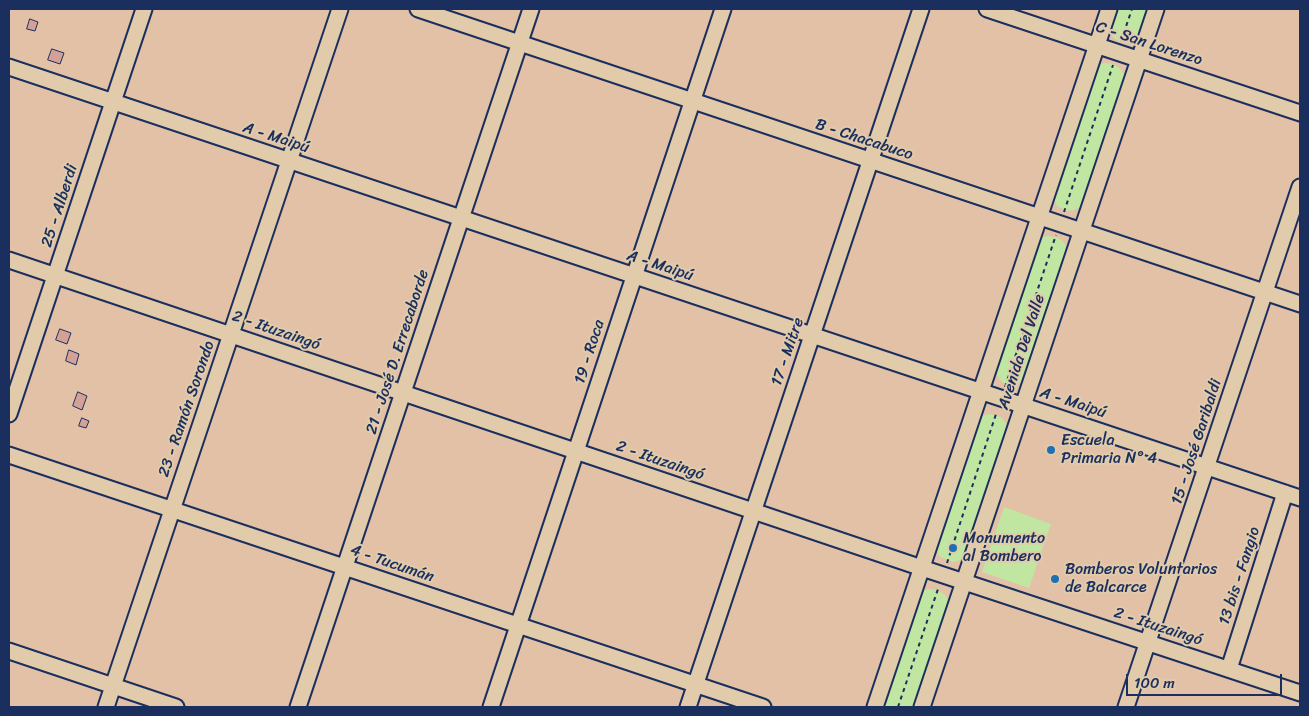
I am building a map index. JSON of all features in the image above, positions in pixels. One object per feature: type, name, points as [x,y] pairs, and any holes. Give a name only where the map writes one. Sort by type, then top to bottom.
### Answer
[{"type":"street","name":"25 - Alberdi","points":[[9,414],[144,9]]},
{"type":"street","name":"23 - Ramón Sorondo","points":[[106,707],[340,9]]},
{"type":"street","name":"B - Chacabuco","points":[[418,9],[1039,216],[1060,226],[1081,231],[1300,304]]},
{"type":"street","name":"21 - José D. Errecaborde","points":[[298,707],[531,9]]},
{"type":"street","name":"19 - Roca","points":[[490,707],[723,9]]},
{"type":"street","name":"17 - Mitre","points":[[688,707],[921,9]]},
{"type":"street","name":"C - San Lorenzo","points":[[987,9],[1300,113]]},
{"type":"street","name":"Avenida Del Valle","points":[[922,707],[1156,9]]},
{"type":"street","name":"Avenida Del Valle","points":[[875,707],[1107,15]]},
{"type":"street","points":[[1107,15],[1105,35],[1110,44],[1118,51],[1130,50],[1139,45],[1146,36]]},
{"type":"street","name":"A - Maipú","points":[[9,67],[981,391],[1002,396],[1023,405],[1300,498]]},
{"type":"street","name":"15 - José Garibaldi","points":[[1126,707],[1300,187]]},
{"type":"street","points":[[1032,240],[1048,226],[1060,226],[1071,237],[1073,255]]},
{"type":"street","name":"2 - Ituzaingó","points":[[9,260],[922,568],[1300,693]]},
{"type":"street","points":[[989,366],[989,379],[994,389],[1002,396],[1014,394],[1031,381]]},
{"type":"street","name":"4 - Tucumán","points":[[9,454],[763,707]]},
{"type":"street","name":"13 bis - Fangio","points":[[1229,669],[1285,493]]},
{"type":"street","points":[[9,651],[176,707]]},
{"type":"path","points":[[898,707],[1132,9]]},
{"type":"green space","points":[[1114,9],[1151,9],[1142,35],[1139,38],[1124,42],[1113,37],[1109,26]]},
{"type":"green space","points":[[1105,63],[1120,68],[1126,83],[1085,204],[1077,209],[1068,211],[1057,206],[1052,195],[1098,65]]},
{"type":"green space","points":[[1047,236],[1063,241],[1068,256],[1028,378],[1011,385],[1003,383],[995,368],[1036,246],[1041,238]]},
{"type":"green space","points":[[988,414],[1003,419],[1009,434],[968,555],[961,560],[953,562],[940,557],[935,546],[976,423],[982,416]]},
{"type":"green space","points":[[1004,507],[1051,524],[1029,588],[982,572]]},
{"type":"green space","points":[[929,589],[944,594],[950,609],[917,707],[881,707],[917,598],[922,591]]},
{"type":"building","points":[[30,19],[38,22],[35,31],[27,29]]},
{"type":"building","points":[[52,49],[64,53],[60,64],[48,60]]},
{"type":"building","points":[[60,329],[71,333],[67,344],[56,340]]},
{"type":"building","points":[[69,350],[79,354],[76,365],[66,361]]},
{"type":"building","points":[[78,392],[87,396],[82,410],[73,406]]},
{"type":"building","points":[[82,418],[89,421],[86,428],[79,426]]},
{"type":"place","name":"Escuela Primaria N° 4","points":[[1051,450]]},
{"type":"place","name":"Monumento al Bombero","points":[[953,548]]},
{"type":"place","name":"Bomberos Voluntarios de Balcarce","points":[[1055,579]]}]
